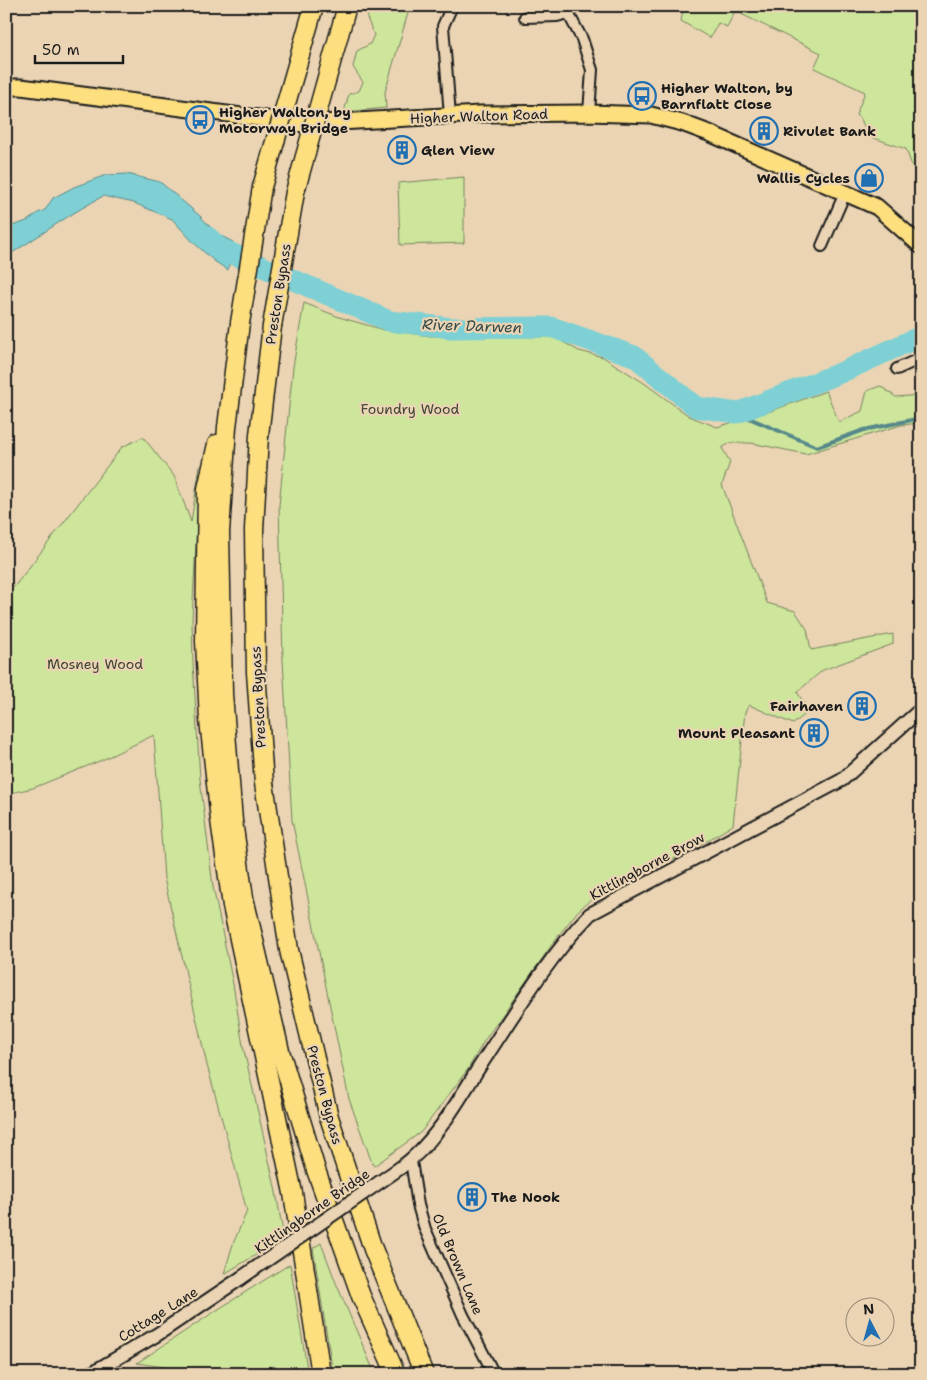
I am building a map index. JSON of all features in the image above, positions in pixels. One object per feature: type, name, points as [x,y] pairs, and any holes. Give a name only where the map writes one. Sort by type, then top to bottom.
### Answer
[{"type":"highway","points":[[314,6],[262,187],[240,322],[234,373],[207,489],[205,641],[209,720],[232,906],[293,1193],[321,1374]]},
{"type":"highway","name":"Preston Bypass","points":[[347,6],[295,192],[272,326],[259,435],[254,530],[256,672],[264,783],[289,950],[329,1117],[373,1250],[424,1374]]},
{"type":"highway","name":"Preston Bypass","points":[[234,373],[227,427],[220,532],[222,694],[233,821],[244,898],[280,1051],[322,1188],[361,1296],[396,1374]]},
{"type":"main road","name":"Higher Walton Road","points":[[6,87],[21,87],[304,124],[450,116],[589,113],[651,115],[682,123],[716,136],[877,206],[921,246]]},
{"type":"street","points":[[450,116],[443,26],[452,6]]},
{"type":"street","points":[[525,17],[557,16],[572,10],[592,70],[589,113]]},
{"type":"street","points":[[822,246],[845,193]]},
{"type":"street","points":[[897,369],[921,358]]},
{"type":"street","name":"Kittlingborne Brow","points":[[406,1164],[442,1124],[550,962],[590,914],[842,780],[921,709]]},
{"type":"street","name":"Kittlingborne Bridge","points":[[241,1278],[406,1164]]},
{"type":"street","name":"Old Brown Lane","points":[[406,1164],[425,1229],[463,1315],[494,1374]]},
{"type":"street","name":"Cottage Lane","points":[[90,1374],[158,1334],[241,1278]]},
{"type":"green space","points":[[371,6],[410,6],[385,92],[386,108],[344,112],[349,94],[359,91],[363,82],[353,67],[357,51],[370,44],[374,35],[367,18]]},
{"type":"green space","points":[[684,6],[921,6],[921,173],[912,166],[906,149],[868,136],[861,119],[856,115],[865,92],[814,68],[821,53],[735,11],[727,27],[718,23],[710,38],[681,21]]},
{"type":"green space","points":[[464,177],[464,243],[400,245],[398,183]]},
{"type":"green space","name":"Foundry Wood","points":[[304,303],[339,317],[384,330],[430,336],[554,337],[579,351],[603,357],[644,383],[689,416],[717,427],[771,411],[826,391],[839,422],[862,411],[867,391],[880,386],[896,397],[921,395],[921,423],[901,425],[806,454],[751,443],[730,443],[722,448],[730,462],[722,485],[767,603],[795,611],[807,629],[811,650],[893,634],[893,644],[823,670],[797,692],[809,711],[793,724],[749,705],[745,712],[733,825],[695,848],[589,901],[577,912],[484,1041],[468,1069],[421,1132],[374,1166],[349,1099],[292,820],[283,660],[279,505],[293,367]]},
{"type":"green space","name":"Mosney Wood","points":[[143,437],[174,476],[191,522],[200,466],[192,620],[200,779],[213,887],[233,984],[243,1046],[275,1187],[284,1238],[224,1274],[233,1244],[247,1211],[207,1065],[164,878],[154,735],[102,760],[33,788],[6,794],[6,591],[14,587],[122,447]]},
{"type":"green space","points":[[321,1243],[375,1374],[333,1374],[313,1248]]},
{"type":"green space","points":[[290,1264],[308,1374],[210,1374],[137,1363],[217,1310]]},
{"type":"water","points":[[127,174],[160,182],[200,216],[217,234],[233,242],[228,270],[214,261],[193,242],[172,219],[134,203],[103,196],[6,257],[6,228],[27,221],[45,210],[53,198],[74,187],[106,175]]},
{"type":"waterway","name":"River Darwen","points":[[208,237],[219,248],[389,321],[452,328],[551,327],[634,356],[696,407],[737,413],[840,373],[921,336]]},
{"type":"waterway","points":[[737,413],[817,447],[864,430],[921,418]]},
{"type":"place","name":"Higher Walton, by Barnflatt Close","points":[[642,96]]},
{"type":"place","name":"Higher Walton, by Motorway Bridge","points":[[200,120]]},
{"type":"place","name":"Rivulet Bank","points":[[764,131]]},
{"type":"place","name":"Glen View","points":[[402,150]]},
{"type":"place","name":"Wallis Cycles","points":[[869,178]]},
{"type":"place","name":"Fairhaven","points":[[862,706]]},
{"type":"place","name":"Mount Pleasant","points":[[814,733]]},
{"type":"place","name":"The Nook","points":[[472,1197]]}]
